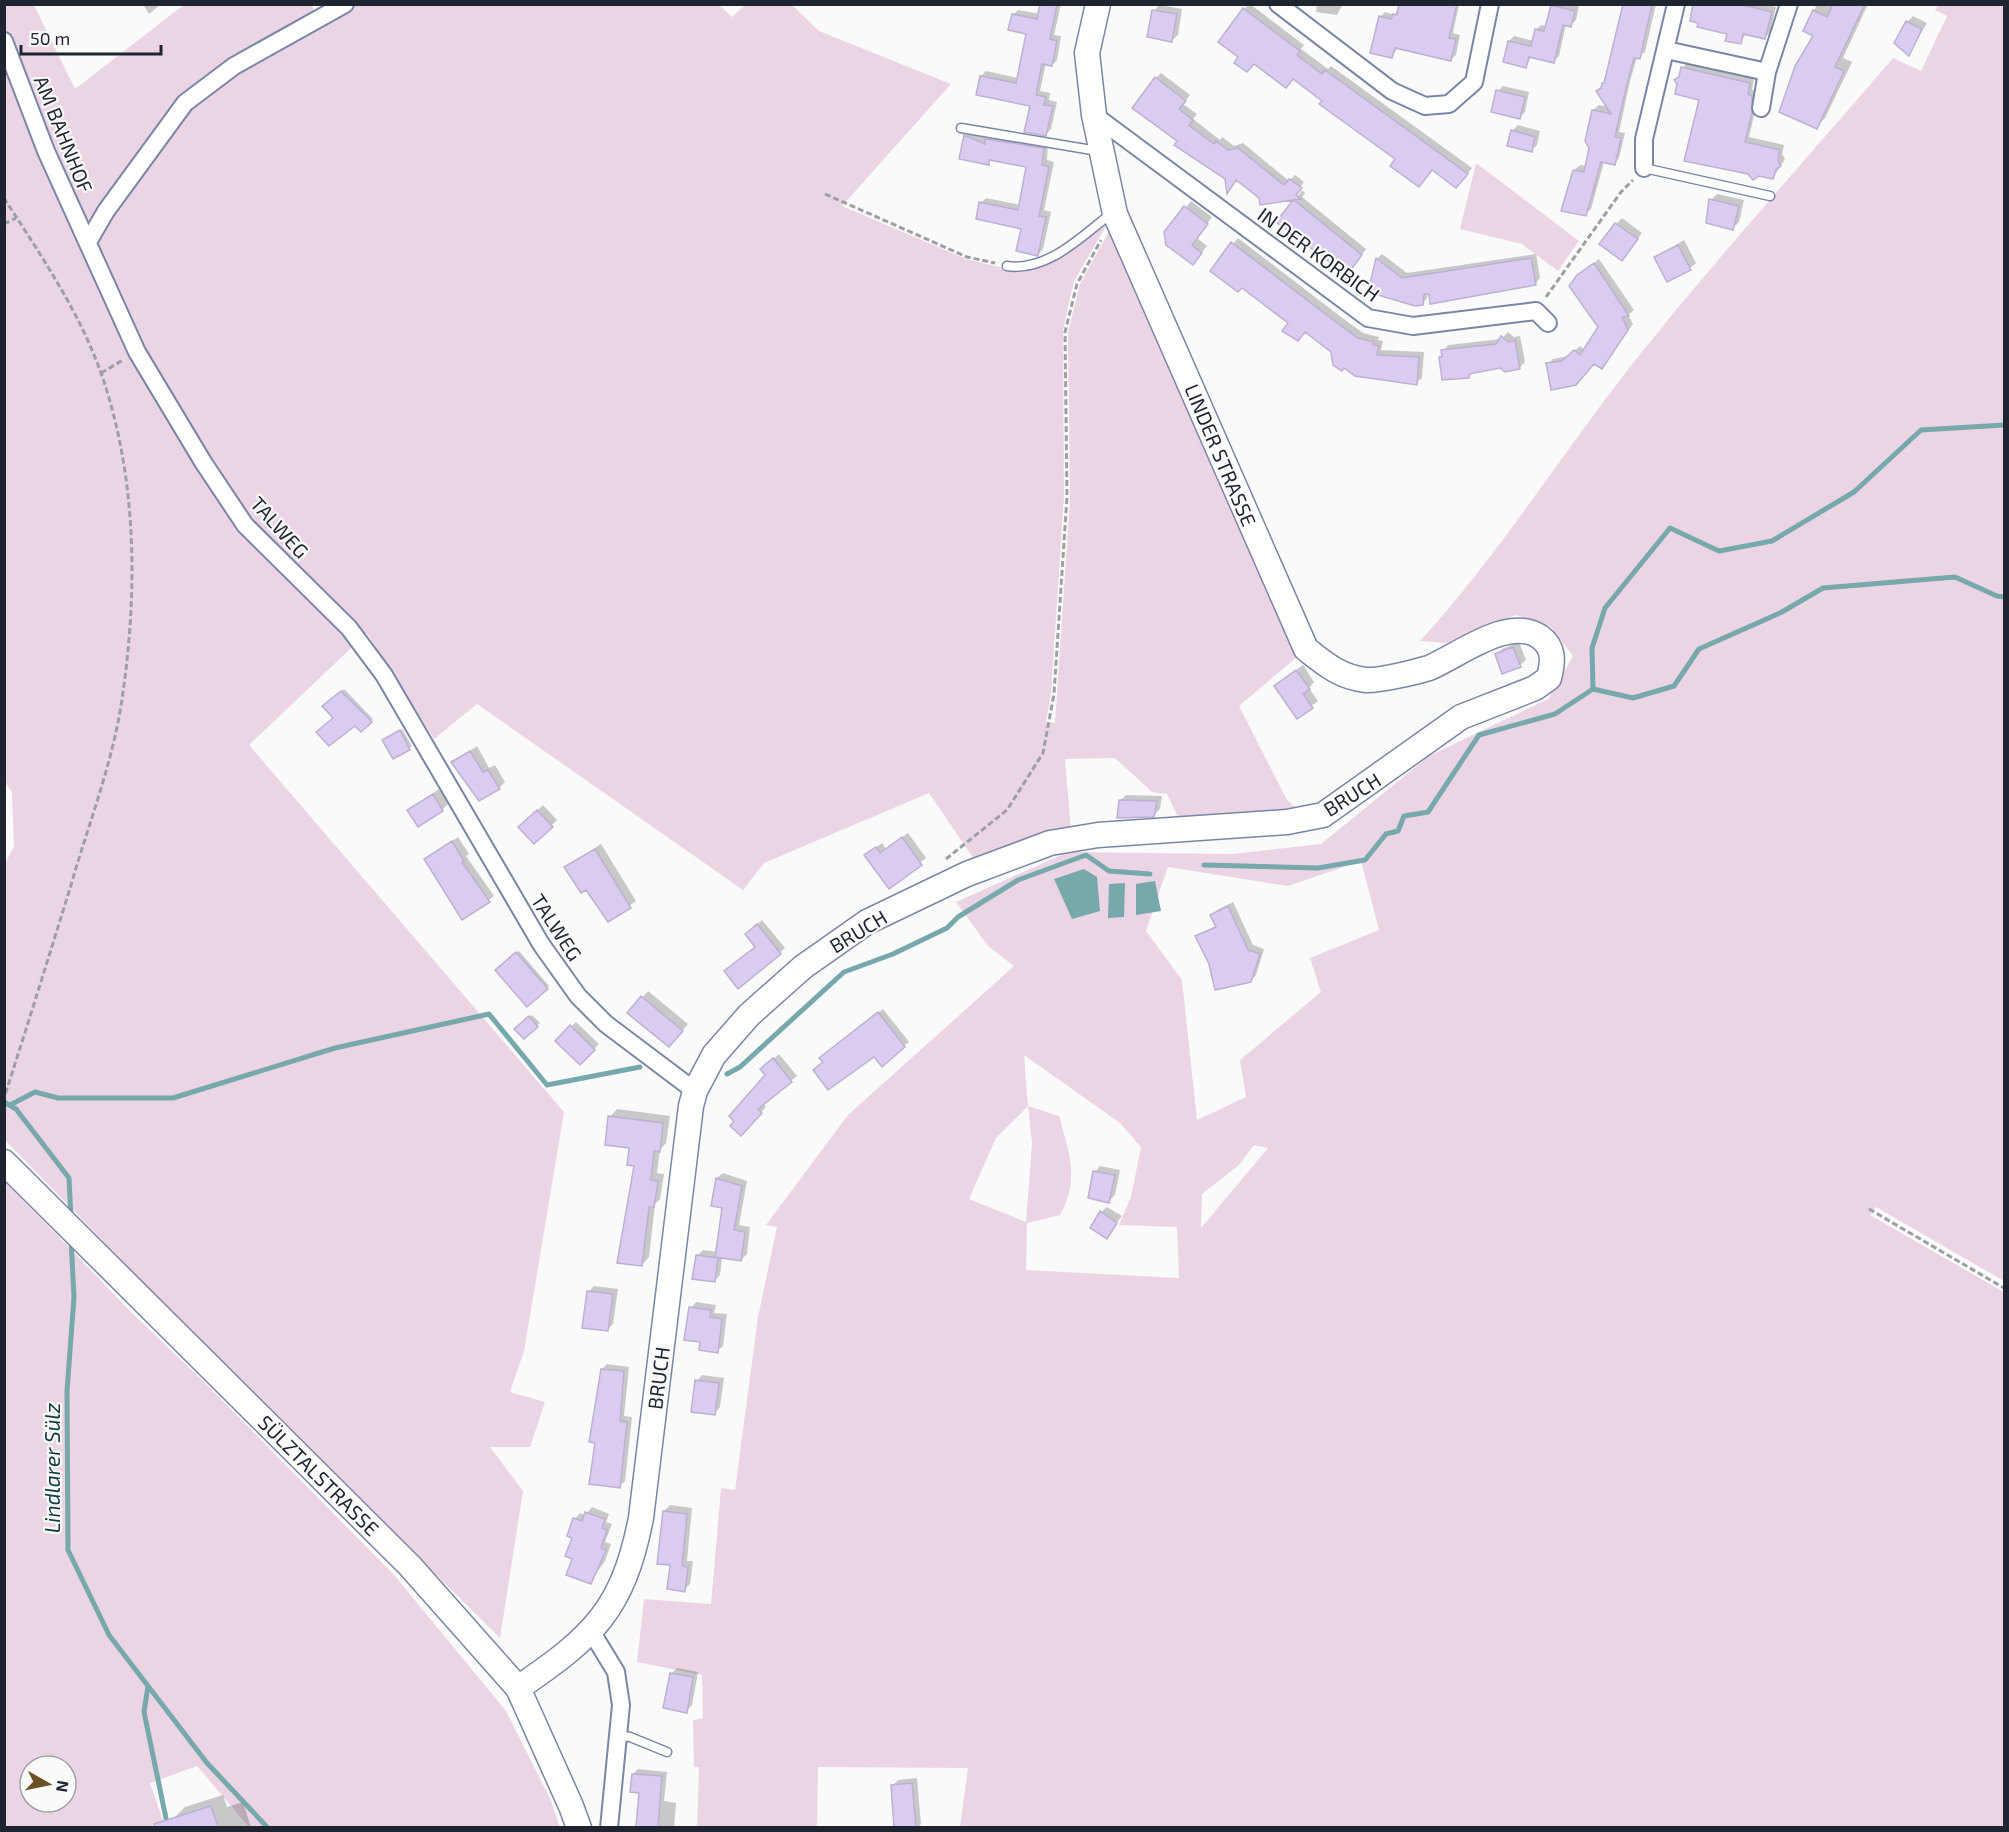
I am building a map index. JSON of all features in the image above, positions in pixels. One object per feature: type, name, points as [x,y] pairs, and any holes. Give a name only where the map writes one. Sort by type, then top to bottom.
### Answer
[{"type":"street","points":[[88,242],[106,211],[185,103],[234,66],[345,4]]},
{"type":"street","name":"LINDER STRASSE","points":[[1098,4],[1087,53],[1094,115],[1114,213],[1306,649],[1336,673],[1368,680],[1428,668],[1493,636],[1517,630],[1537,635],[1548,643]]},
{"type":"street","points":[[1278,4],[1392,91],[1425,106],[1449,104],[1474,81],[1490,4]]},
{"type":"street","points":[[1644,168],[1644,139],[1676,4]]},
{"type":"street","points":[[1761,108],[1767,72],[1789,4]]},
{"type":"street","name":"AM BAHNHOF","points":[[4,41],[45,151],[88,242]]},
{"type":"street","points":[[1666,50],[1767,72]]},
{"type":"street","name":"IN DER KORBICH","points":[[1094,115],[1368,318],[1413,326],[1542,317]]},
{"type":"street","name":"TALWEG","points":[[88,242],[137,352],[203,462],[245,525],[349,628],[384,675],[529,925],[578,996],[606,1024],[695,1091]]},
{"type":"street","name":"BRUCH","points":[[518,1688],[557,1661],[591,1631],[618,1594],[634,1552],[641,1518],[691,1106],[695,1091],[714,1055],[749,1016],[803,966],[867,922],[967,874],[1050,843],[1098,835],[1287,822],[1323,815],[1461,717],[1535,688],[1549,678],[1553,660],[1548,643]]},
{"type":"street","name":"SÜLZTALSTRASSE","points":[[4,1162],[410,1566],[518,1688],[579,1827]]},
{"type":"street","points":[[591,1631],[616,1672],[621,1705],[609,1827]]},
{"type":"lane","points":[[962,128],[1102,151]]},
{"type":"lane","points":[[1644,168],[1770,196]]},
{"type":"lane","points":[[1007,266],[1019,267],[1055,256],[1114,213]]},
{"type":"lane","points":[[617,1735],[630,1737],[667,1752]]},
{"type":"path","points":[[1542,317],[1621,192],[1644,168]]},
{"type":"path","points":[[825,194],[967,257],[1007,266]]},
{"type":"path","points":[[4,198],[52,274],[101,373],[124,462],[132,543],[132,620],[120,708],[102,780],[4,1098]]},
{"type":"path","points":[[942,862],[1007,810],[1042,753],[1054,694],[1067,497],[1065,332],[1077,284],[1114,213]]},
{"type":"path","points":[[4,224],[17,218]]},
{"type":"path","points":[[101,373],[137,352]]},
{"type":"path","points":[[1869,1209],[2004,1288]]},
{"type":"shaded area","points":[[185,4],[312,5],[322,27],[357,4],[718,4],[732,17],[745,5],[792,5],[819,31],[951,84],[842,206],[966,259],[1017,271],[1055,259],[1109,221],[1074,281],[1063,330],[1064,496],[1051,693],[1046,722],[1055,723],[1070,498],[1068,332],[1080,284],[1114,222],[1303,652],[1239,706],[1287,800],[1311,821],[1187,836],[1167,794],[1152,792],[1115,758],[1065,759],[1072,842],[982,871],[929,793],[764,863],[743,890],[477,704],[434,739],[367,633],[249,745],[564,1112],[524,1351],[510,1392],[545,1402],[530,1447],[490,1447],[523,1491],[500,1638],[220,1361],[5,1140],[4,866],[14,846],[12,793],[4,780],[5,5],[34,5],[75,89]]},
{"type":"shaded area","points":[[1938,5],[2004,5],[2004,1281],[1876,1207],[1870,1215],[2004,1292],[2004,1827],[960,1827],[968,1768],[818,1767],[817,1827],[697,1827],[699,1767],[694,1767],[693,1720],[703,1718],[702,1675],[637,1662],[644,1599],[711,1604],[721,1488],[735,1490],[758,1317],[777,1227],[766,1225],[848,1115],[1014,966],[988,946],[956,902],[1068,852],[1233,854],[1321,844],[1429,756],[1548,699],[1573,656],[1550,626],[1516,615],[1447,643],[1420,641],[1475,576],[1600,406],[1658,332],[1893,58],[1921,71],[1947,16],[1935,10]],"holes":[[[1361,861],[1379,930],[1310,958],[1321,992],[1240,1060],[1246,1097],[1197,1120],[1182,980],[1146,931],[1168,867],[1288,886]],[[1024,1055],[1120,1123],[1141,1147],[1131,1197],[1119,1225],[1177,1227],[1179,1278],[1026,1270],[1027,1223],[1060,1215],[1070,1190],[1071,1166],[1059,1116],[1028,1106]],[[1028,1106],[1032,1143],[1026,1222],[969,1199],[996,1138]],[[1254,1145],[1268,1148],[1201,1228],[1202,1194],[1239,1165]]]},
{"type":"shaded area","points":[[1476,163],[1579,241],[1558,271],[1522,244],[1460,229]]},
{"type":"shaded area","points":[[4,1180],[130,1311],[203,1381],[395,1576],[506,1711],[551,1801],[560,1827],[249,1827],[197,1766],[150,1783],[165,1827],[5,1827]]},
{"type":"water","points":[[1084,869],[1097,877],[1100,911],[1072,919],[1054,879]]},
{"type":"water","points":[[1155,881],[1161,911],[1136,915],[1136,884]]},
{"type":"water","points":[[1125,883],[1124,917],[1108,918],[1109,884]]},
{"type":"building","points":[[1040,4],[1057,4],[1050,39],[1057,41],[1052,66],[1042,64],[1036,95],[1046,97],[1044,105],[1053,106],[1046,136],[1024,132],[1030,106],[976,95],[980,76],[1016,83],[1026,34],[1008,30],[1012,14],[1037,19]]},
{"type":"building","points":[[1399,4],[1457,4],[1449,38],[1456,39],[1451,61],[1395,48],[1392,58],[1370,53],[1379,16],[1391,19],[1393,14],[1397,15]]},
{"type":"building","points":[[1623,4],[1652,4],[1640,59],[1634,58],[1626,88],[1615,137],[1621,138],[1615,165],[1601,162],[1586,216],[1561,211],[1573,170],[1584,172],[1589,148],[1585,141],[1592,110],[1611,114],[1596,91],[1604,83]]},
{"type":"building","points":[[1693,4],[1739,4],[1772,12],[1765,39],[1743,34],[1741,44],[1725,41],[1727,34],[1697,27],[1698,23],[1690,21]]},
{"type":"building","points":[[1833,4],[1865,4],[1835,67],[1844,71],[1817,129],[1779,112],[1795,66],[1813,36],[1803,31],[1813,10],[1827,17]]},
{"type":"building","points":[[1551,5],[1575,11],[1571,27],[1563,25],[1554,63],[1529,57],[1526,68],[1503,62],[1508,41],[1531,46],[1535,29],[1544,31]]},
{"type":"building","points":[[1243,8],[1300,51],[1297,55],[1322,74],[1325,70],[1468,174],[1456,188],[1432,170],[1419,187],[1390,166],[1395,159],[1319,104],[1322,101],[1293,79],[1286,88],[1254,64],[1247,72],[1234,63],[1238,57],[1218,42]]},
{"type":"building","points":[[1152,10],[1177,14],[1172,42],[1147,37]]},
{"type":"building","points":[[1906,21],[1922,29],[1909,56],[1894,43]]},
{"type":"building","points":[[1681,67],[1750,83],[1748,94],[1752,96],[1752,113],[1745,142],[1780,150],[1778,160],[1781,166],[1776,169],[1773,179],[1759,176],[1753,180],[1748,174],[1684,161],[1699,100],[1675,94],[1677,84],[1674,80],[1679,77]]},
{"type":"building","points":[[1155,77],[1186,101],[1179,109],[1193,120],[1189,125],[1214,144],[1216,141],[1228,150],[1238,148],[1284,185],[1289,179],[1302,188],[1296,195],[1301,199],[1294,200],[1362,255],[1347,275],[1276,222],[1293,200],[1260,205],[1259,198],[1236,180],[1227,194],[1225,179],[1174,145],[1177,141],[1132,108]]},
{"type":"building","points":[[1496,90],[1525,97],[1520,119],[1491,112]]},
{"type":"building","points":[[1511,130],[1535,137],[1532,152],[1507,146]]},
{"type":"building","points":[[964,135],[985,144],[985,139],[1044,148],[1042,165],[1049,167],[1039,216],[1046,217],[1038,256],[1016,251],[1021,229],[976,219],[979,202],[1018,210],[1026,167],[989,160],[989,165],[959,159]]},
{"type":"building","points":[[1709,199],[1739,206],[1733,230],[1706,223]]},
{"type":"building","points":[[1184,206],[1208,224],[1192,245],[1202,253],[1193,265],[1166,245],[1164,232]]},
{"type":"building","points":[[1615,223],[1638,239],[1622,261],[1599,244]]},
{"type":"building","points":[[1231,242],[1358,338],[1374,342],[1373,345],[1379,346],[1377,355],[1419,357],[1417,385],[1355,376],[1344,368],[1342,371],[1333,365],[1331,352],[1305,332],[1298,341],[1282,331],[1288,323],[1242,288],[1238,292],[1210,271]]},
{"type":"building","points":[[1678,245],[1691,270],[1667,282],[1654,257]]},
{"type":"building","points":[[1376,258],[1402,278],[1531,258],[1536,285],[1430,304],[1429,294],[1424,294],[1423,305],[1415,306],[1368,292]]},
{"type":"building","points":[[1594,263],[1629,316],[1622,317],[1628,330],[1602,369],[1594,364],[1576,385],[1551,390],[1546,363],[1562,361],[1574,350],[1580,355],[1598,327],[1569,286],[1577,275]]},
{"type":"building","points":[[1501,336],[1508,342],[1515,340],[1520,369],[1505,372],[1500,368],[1469,374],[1469,378],[1442,380],[1439,357],[1442,357],[1441,350],[1496,344]]},
{"type":"building","points":[[1513,647],[1521,667],[1502,674],[1495,654]]},
{"type":"building","points":[[1296,670],[1310,689],[1303,694],[1313,708],[1297,719],[1274,686]]},
{"type":"building","points":[[341,691],[372,722],[361,732],[355,726],[329,746],[316,732],[333,718],[322,706]]},
{"type":"building","points":[[400,730],[410,750],[393,759],[382,740]]},
{"type":"building","points":[[470,751],[483,772],[488,770],[500,789],[479,801],[451,762]]},
{"type":"building","points":[[433,794],[443,811],[418,827],[407,810]]},
{"type":"building","points":[[1119,800],[1157,801],[1154,817],[1117,818]]},
{"type":"building","points":[[537,810],[553,827],[534,844],[518,827]]},
{"type":"building","points":[[902,837],[922,865],[889,889],[864,855],[876,847],[880,853]]},
{"type":"building","points":[[452,841],[464,861],[462,862],[490,902],[462,920],[424,859]]},
{"type":"building","points":[[595,849],[631,908],[608,922],[586,890],[581,893],[564,867]]},
{"type":"building","points":[[1228,906],[1248,950],[1260,954],[1251,982],[1215,990],[1209,964],[1195,936],[1216,927],[1210,915]]},
{"type":"building","points":[[757,924],[781,954],[738,989],[724,971],[755,947],[745,934]]},
{"type":"building","points":[[516,952],[548,989],[527,1007],[495,970]]},
{"type":"building","points":[[641,996],[683,1031],[669,1047],[627,1013]]},
{"type":"building","points":[[878,1012],[905,1047],[882,1067],[874,1057],[828,1090],[813,1070],[823,1062],[819,1058]]},
{"type":"building","points":[[529,1016],[538,1027],[524,1039],[514,1029]]},
{"type":"building","points":[[570,1025],[595,1050],[580,1065],[555,1041]]},
{"type":"building","points":[[773,1058],[792,1082],[758,1109],[762,1113],[741,1136],[730,1126],[734,1121],[729,1116],[765,1075],[760,1069]]},
{"type":"building","points":[[608,1116],[663,1123],[660,1152],[654,1151],[651,1180],[658,1181],[654,1207],[649,1207],[642,1266],[617,1263],[634,1166],[627,1165],[629,1148],[605,1145]]},
{"type":"building","points":[[1093,1171],[1115,1175],[1109,1203],[1088,1198]]},
{"type":"building","points":[[716,1178],[742,1186],[734,1230],[745,1232],[741,1261],[715,1257],[722,1208],[711,1206]]},
{"type":"building","points":[[1100,1211],[1117,1223],[1107,1239],[1090,1228]]},
{"type":"building","points":[[696,1255],[718,1258],[715,1282],[692,1279]]},
{"type":"building","points":[[587,1291],[613,1294],[608,1331],[582,1328]]},
{"type":"building","points":[[689,1307],[711,1310],[710,1317],[722,1319],[718,1353],[699,1350],[700,1342],[684,1340]]},
{"type":"building","points":[[601,1369],[624,1371],[620,1421],[627,1422],[620,1488],[589,1484],[595,1443],[589,1442]]},
{"type":"building","points":[[695,1380],[719,1383],[715,1415],[691,1412]]},
{"type":"building","points":[[663,1511],[687,1514],[682,1566],[688,1567],[685,1592],[667,1589],[670,1565],[657,1564]]},
{"type":"building","points":[[585,1512],[605,1519],[602,1528],[607,1530],[601,1548],[606,1550],[591,1584],[566,1575],[572,1559],[565,1556],[572,1538],[567,1536],[573,1518],[582,1521]]},
{"type":"building","points":[[670,1673],[693,1677],[687,1713],[663,1708]]},
{"type":"building","points":[[632,1774],[662,1776],[658,1827],[636,1827],[639,1793],[630,1792]]},
{"type":"building","points":[[912,1783],[916,1827],[894,1827],[891,1785]]},
{"type":"building","points":[[211,1806],[218,1827],[155,1827],[154,1824]]},
{"type":"waterway","points":[[1593,689],[1592,648],[1605,608],[1670,528],[1719,551],[1772,541],[1854,492],[1921,430],[2004,425]]},
{"type":"waterway","points":[[1204,865],[1318,868],[1365,860],[1386,834],[1398,831],[1404,816],[1428,812],[1479,735],[1555,714],[1593,689],[1633,698],[1674,686],[1699,649],[1782,612],[1823,588],[1955,577],[2004,597]]},
{"type":"waterway","points":[[727,1074],[740,1067],[844,972],[893,954],[947,928],[958,917],[1018,880],[1086,855],[1109,871],[1150,874]]},
{"type":"waterway","points":[[10,1105],[35,1092],[58,1098],[173,1098],[335,1048],[489,1014],[547,1085],[640,1067]]},
{"type":"waterway","name":"Lindlarer Sülz","points":[[4,1102],[16,1109],[69,1178],[71,1218]]},
{"type":"waterway","name":"Lindlarer Sülz","points":[[71,1239],[74,1297],[67,1391],[68,1550],[109,1635],[207,1763],[268,1828]]},
{"type":"waterway","points":[[148,1686],[144,1712],[168,1828]]}]
